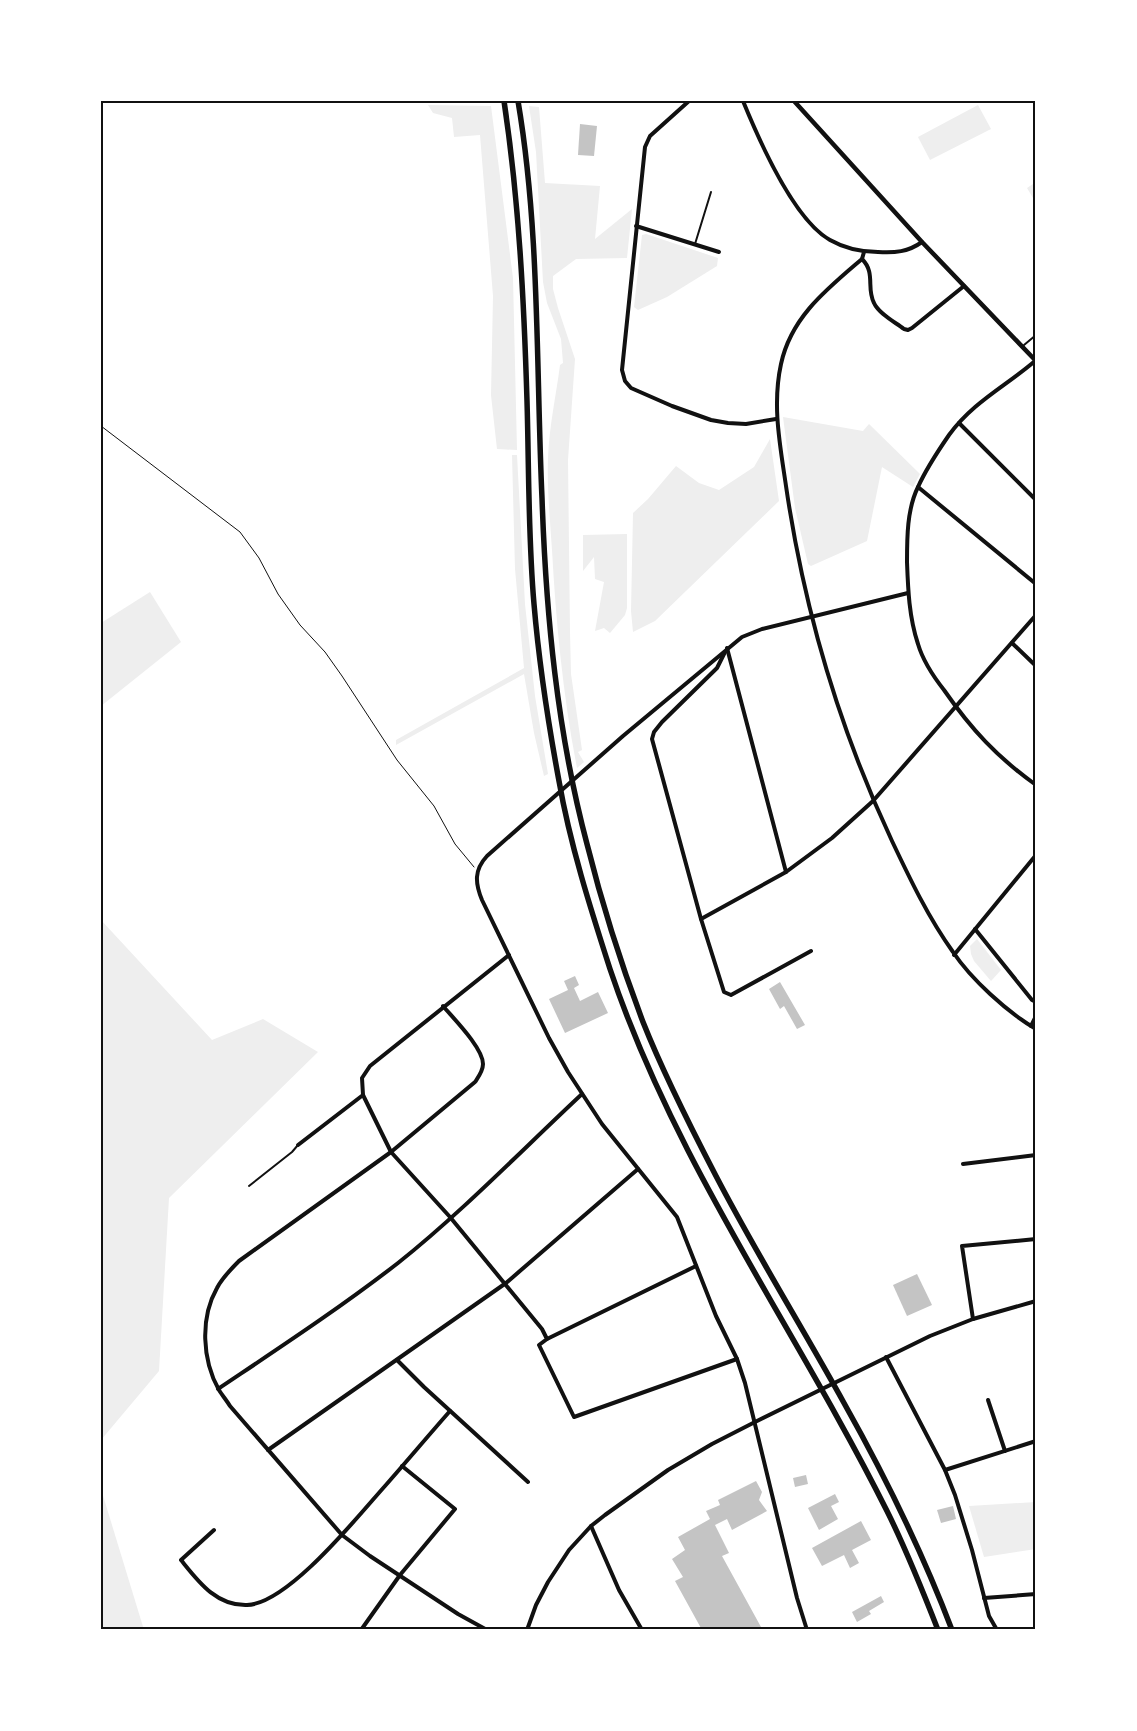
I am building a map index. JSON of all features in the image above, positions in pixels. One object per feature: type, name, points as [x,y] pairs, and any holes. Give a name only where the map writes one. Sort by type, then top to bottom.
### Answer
[{"type":"highway","points":[[504,101],[515,192],[522,289],[534,601],[544,694],[564,802],[582,874],[611,970],[632,1029],[652,1073],[707,1188],[833,1409],[886,1509],[906,1551],[938,1630]]},
{"type":"highway","points":[[518,101],[533,247],[547,600],[556,688],[576,800],[594,869],[621,961],[643,1022],[690,1126],[722,1188],[844,1404],[911,1534],[952,1630]]},
{"type":"street","points":[[689,101],[650,136],[644,147],[622,370],[625,381],[631,388],[711,420],[746,424],[776,419]]},
{"type":"street","points":[[743,101],[789,194],[806,219],[830,240],[864,252],[900,252],[922,242]]},
{"type":"street","points":[[794,101],[922,242],[1035,361],[972,407],[950,434],[918,487],[909,520],[907,551],[908,593],[912,622],[918,645],[926,664],[972,729],[993,752],[1036,785]]},
{"type":"street","points":[[636,226],[719,252]]},
{"type":"street","points":[[864,252],[862,259],[816,300],[796,326],[781,362],[777,388],[776,419],[790,511],[812,616],[836,702],[873,801],[927,911],[954,955],[986,990],[1036,1029]]},
{"type":"street","points":[[862,259],[870,271],[873,302],[877,308],[904,329],[912,328],[964,286]]},
{"type":"street","points":[[959,424],[1036,500]]},
{"type":"street","points":[[918,487],[1036,584]]},
{"type":"street","points":[[806,1630],[755,1422],[737,1359],[716,1316],[677,1217],[602,1124],[582,1094],[549,1038],[479,892],[476,880],[477,870],[487,856],[623,736],[742,637],[753,631],[908,593]]},
{"type":"street","points":[[701,919],[786,872],[832,838],[873,801],[1036,615]]},
{"type":"street","points":[[1012,643],[1036,666]]},
{"type":"street","points":[[727,648],[786,872]]},
{"type":"street","points":[[727,648],[717,668],[662,722],[654,732],[652,739],[701,919],[726,994],[731,995],[811,951]]},
{"type":"street","points":[[954,955],[1036,855]]},
{"type":"street","points":[[975,929],[1032,1000],[1036,1002]]},
{"type":"street","points":[[509,955],[370,1066],[362,1078],[363,1096],[391,1152],[506,1283],[547,1338]]},
{"type":"street","points":[[443,1006],[481,1053],[483,1065],[481,1073],[475,1082],[391,1152],[257,1247],[235,1265],[217,1287],[209,1306],[205,1329],[207,1357],[218,1389],[342,1535],[370,1556],[458,1614],[488,1630]]},
{"type":"street","points":[[1031,1026],[1036,1016]]},
{"type":"street","points":[[218,1389],[318,1322],[398,1262],[450,1217],[582,1094]]},
{"type":"street","points":[[298,1145],[363,1096]]},
{"type":"street","points":[[963,1164],[1036,1155]]},
{"type":"street","points":[[268,1450],[506,1283],[638,1169]]},
{"type":"street","points":[[973,1319],[962,1246],[1036,1239]]},
{"type":"street","points":[[696,1266],[547,1338],[539,1345],[574,1417],[737,1359]]},
{"type":"street","points":[[526,1630],[548,1582],[569,1550],[591,1526],[668,1470],[712,1444],[755,1422],[930,1336],[973,1319],[1036,1301]]},
{"type":"street","points":[[886,1357],[945,1470],[960,1509],[984,1598],[997,1630]]},
{"type":"street","points":[[397,1360],[424,1388],[528,1482]]},
{"type":"street","points":[[988,1400],[1006,1451]]},
{"type":"street","points":[[214,1530],[182,1560],[195,1577],[214,1596],[225,1601],[247,1605],[256,1604],[272,1597],[291,1584],[342,1535],[450,1411]]},
{"type":"street","points":[[945,1470],[1036,1441]]},
{"type":"street","points":[[361,1630],[400,1575],[455,1509],[402,1466]]},
{"type":"street","points":[[591,1526],[619,1590],[642,1630]]},
{"type":"street","points":[[984,1598],[1036,1594]]},
{"type":"lane","points":[[695,244],[711,192]]},
{"type":"lane","points":[[1022,347],[1036,335]]},
{"type":"lane","points":[[250,1186],[298,1145]]},
{"type":"path","points":[[101,426],[240,532],[259,558],[278,594],[300,625],[325,652],[397,760],[434,806],[455,844],[477,870]]},
{"type":"shaded area","points":[[428,105],[491,106],[513,278],[517,450],[497,449],[491,395],[493,296],[480,135],[454,137],[452,118],[433,113]]},
{"type":"shaded area","points":[[978,105],[991,129],[930,160],[918,137]]},
{"type":"shaded area","points":[[529,106],[539,107],[545,183],[600,186],[595,239],[632,209],[627,258],[576,259],[553,276],[553,289],[558,308],[575,359],[568,460],[571,674],[582,750],[578,752],[584,762],[577,768],[561,659],[548,493],[550,435],[560,365],[563,363],[561,339],[547,303],[543,282],[536,152]]},
{"type":"shaded area","points":[[1036,182],[1036,203],[1027,188]]},
{"type":"shaded area","points":[[646,234],[718,258],[717,266],[667,297],[638,310],[634,307],[642,235]]},
{"type":"shaded area","points":[[783,417],[863,431],[869,424],[920,474],[913,487],[882,467],[867,541],[811,566],[808,564],[795,508]]},
{"type":"shaded area","points":[[770,439],[779,501],[655,621],[633,632],[631,611],[633,513],[648,499],[676,466],[699,483],[719,490],[754,467]]},
{"type":"shaded area","points":[[512,455],[517,455],[525,604],[535,696],[548,774],[544,776],[534,733],[524,674],[396,745],[396,740],[524,668],[515,569]]},
{"type":"shaded area","points":[[627,534],[627,608],[625,615],[610,633],[604,628],[595,631],[604,582],[595,579],[594,557],[583,571],[583,535]]},
{"type":"shaded area","points":[[150,592],[181,642],[101,706],[101,623]]},
{"type":"shaded area","points":[[101,920],[212,1040],[263,1019],[318,1052],[169,1198],[159,1371],[101,1440]]},
{"type":"shaded area","points":[[977,939],[1001,970],[991,981],[974,961],[971,954],[970,946]]},
{"type":"shaded area","points":[[101,1489],[144,1630],[101,1630]]},
{"type":"shaded area","points":[[1036,1502],[1036,1549],[984,1557],[969,1506]]},
{"type":"building","points":[[580,124],[597,126],[594,156],[578,155]]},
{"type":"building","points":[[575,976],[579,985],[574,988],[580,1001],[598,992],[608,1013],[565,1033],[549,999],[568,990],[564,981]]},
{"type":"building","points":[[780,982],[805,1025],[797,1029],[784,1006],[780,1009],[769,989]]},
{"type":"building","points":[[917,1274],[932,1305],[907,1316],[893,1285]]},
{"type":"building","points":[[806,1475],[808,1484],[795,1487],[793,1478]]},
{"type":"building","points":[[756,1481],[762,1492],[759,1500],[767,1511],[732,1530],[727,1519],[715,1525],[729,1553],[722,1556],[761,1627],[756,1630],[702,1630],[675,1581],[683,1577],[672,1559],[685,1550],[678,1537],[710,1519],[706,1511],[720,1505],[718,1500]]},
{"type":"building","points":[[835,1494],[839,1502],[831,1506],[838,1519],[819,1530],[808,1508]]},
{"type":"building","points":[[953,1506],[956,1519],[941,1523],[937,1510]]},
{"type":"building","points":[[861,1521],[871,1540],[852,1550],[859,1563],[850,1568],[844,1555],[822,1566],[812,1548]]},
{"type":"building","points":[[881,1596],[884,1602],[869,1611],[871,1614],[857,1622],[852,1612]]}]
